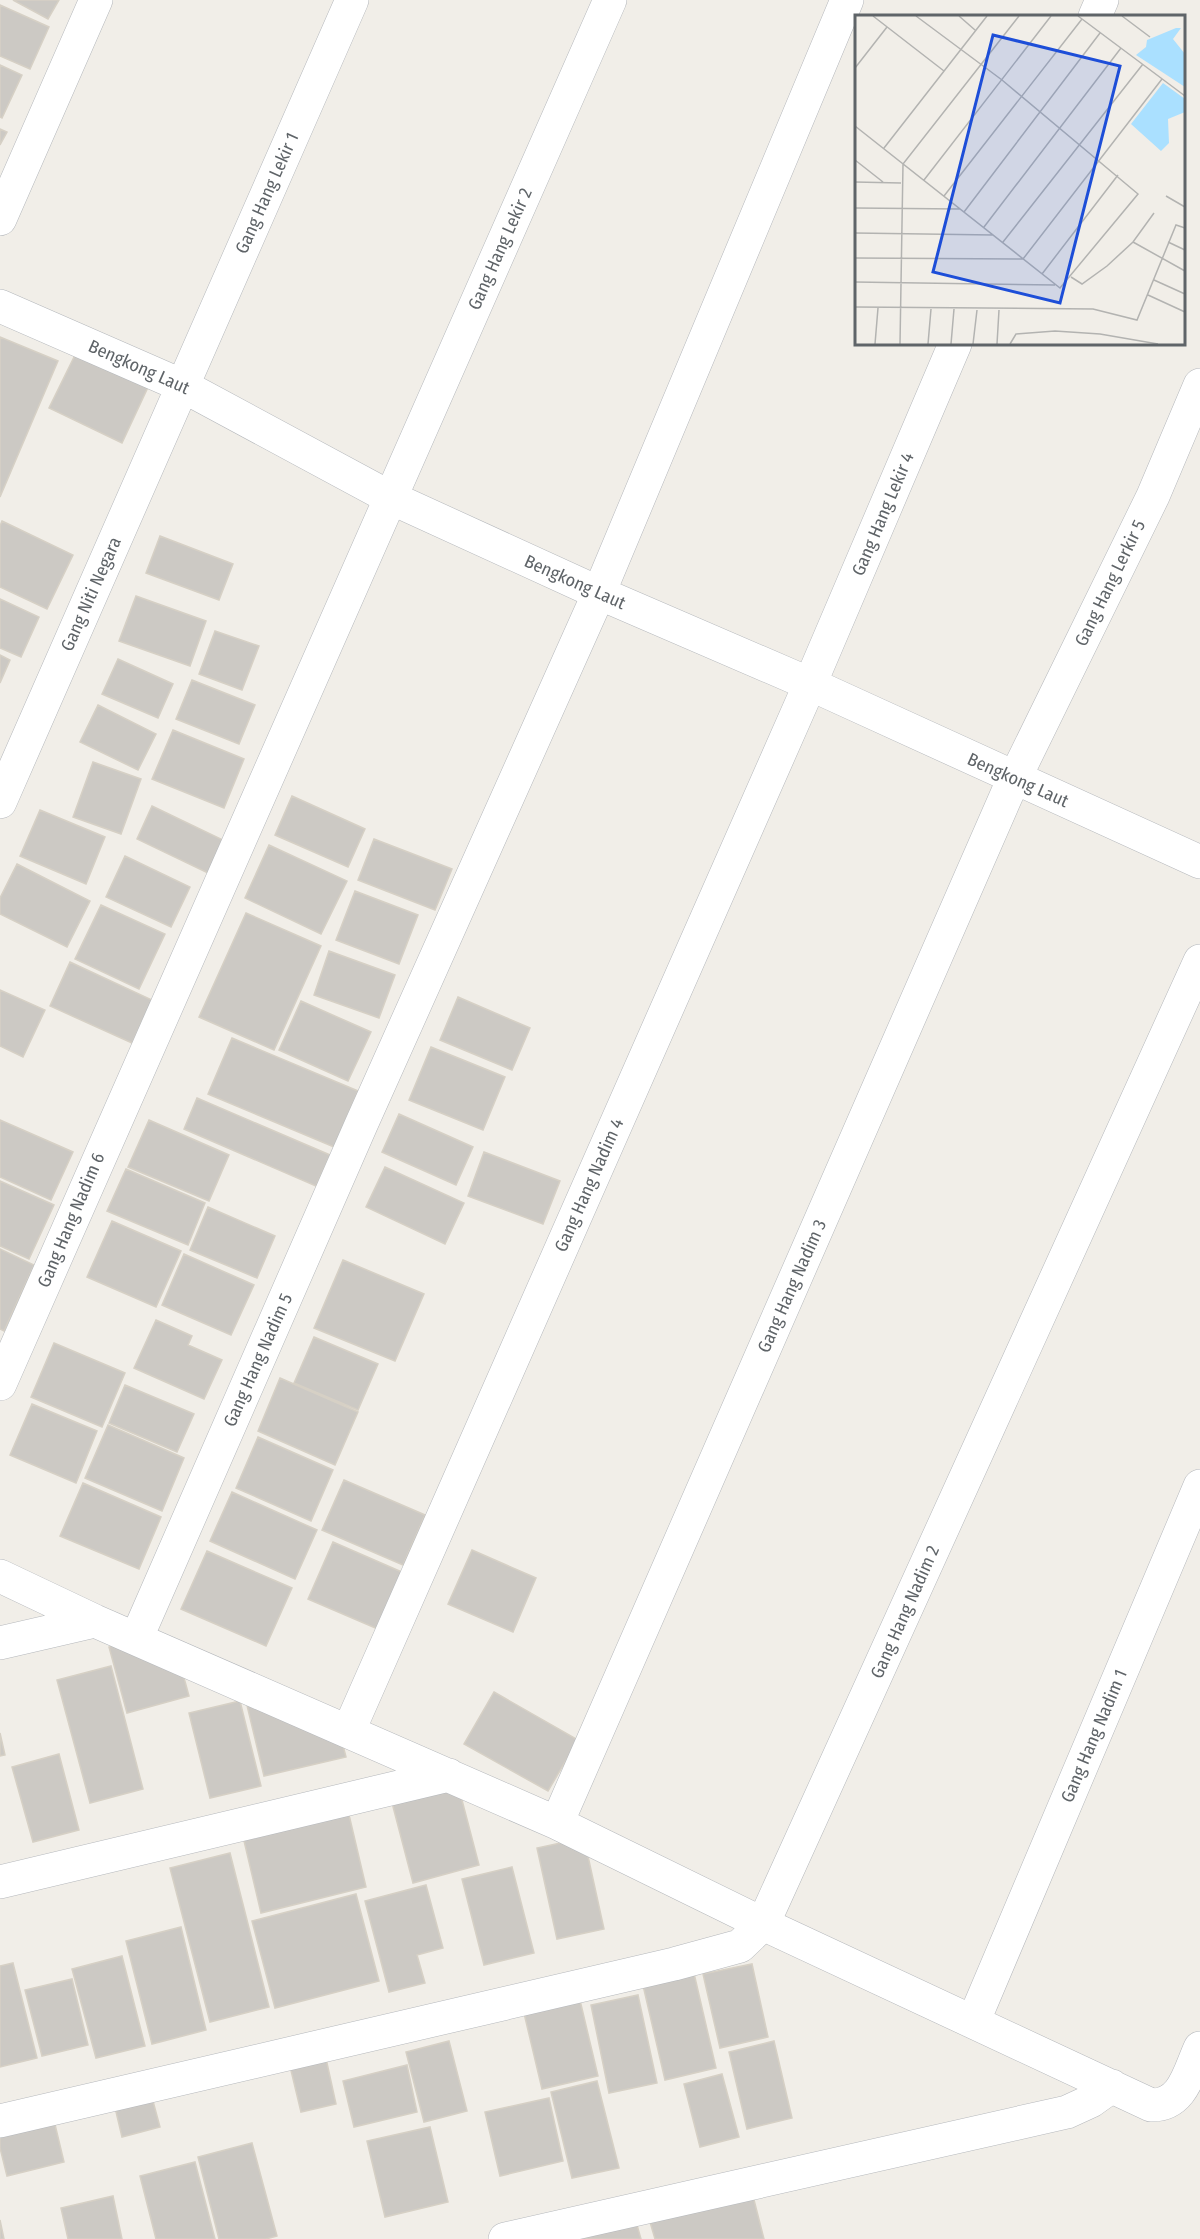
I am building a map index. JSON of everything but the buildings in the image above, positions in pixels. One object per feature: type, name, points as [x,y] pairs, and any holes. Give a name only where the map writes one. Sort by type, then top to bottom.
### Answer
[{"type":"street","points":[[0,219],[96,0]]},
{"type":"street","name":"Gang Hang Lekir 1","points":[[183,386],[352,0]]},
{"type":"street","name":"Gang Hang Lekir 2","points":[[142,1056],[610,0]]},
{"type":"street","name":"Gang Hang Nadim 5","points":[[137,1636],[361,1125],[599,593],[847,0]]},
{"type":"street","points":[[1095,15],[1102,0]]},
{"type":"street","name":"Bengkong Laut","points":[[0,306],[183,386],[389,497],[599,593],[810,684],[1200,862]]},
{"type":"street","name":"Gang Hang Lekir 4","points":[[810,684],[956,345]]},
{"type":"street","name":"Gang Hang Lerkir 5","points":[[1014,778],[1153,496],[1200,385]]},
{"type":"street","name":"Gang Niti Negara","points":[[0,802],[183,386]]},
{"type":"street","name":"Gang Hang Nadim 4","points":[[349,1730],[810,684]]},
{"type":"street","name":"Gang Hang Nadim 3","points":[[557,1823],[1014,778]]},
{"type":"street","name":"Gang Hang Nadim 2","points":[[763,1924],[1200,961]]},
{"type":"street","name":"Gang Hang Nadim 6","points":[[0,1384],[142,1056]]},
{"type":"street","name":"Gang Hang Nadim 1","points":[[974,2020],[1200,1486]]},
{"type":"street","points":[[0,1576],[95,1621],[137,1636],[557,1823],[763,1924],[974,2020],[1151,2105],[1162,2105],[1178,2096],[1200,2048]]},
{"type":"street","points":[[0,1643],[95,1621]]},
{"type":"street","points":[[0,1882],[449,1775]]},
{"type":"street","points":[[0,2121],[674,1964],[740,1946],[763,1924]]},
{"type":"street","points":[[505,2239],[1049,2117],[1091,2101],[1112,2086]]}]
